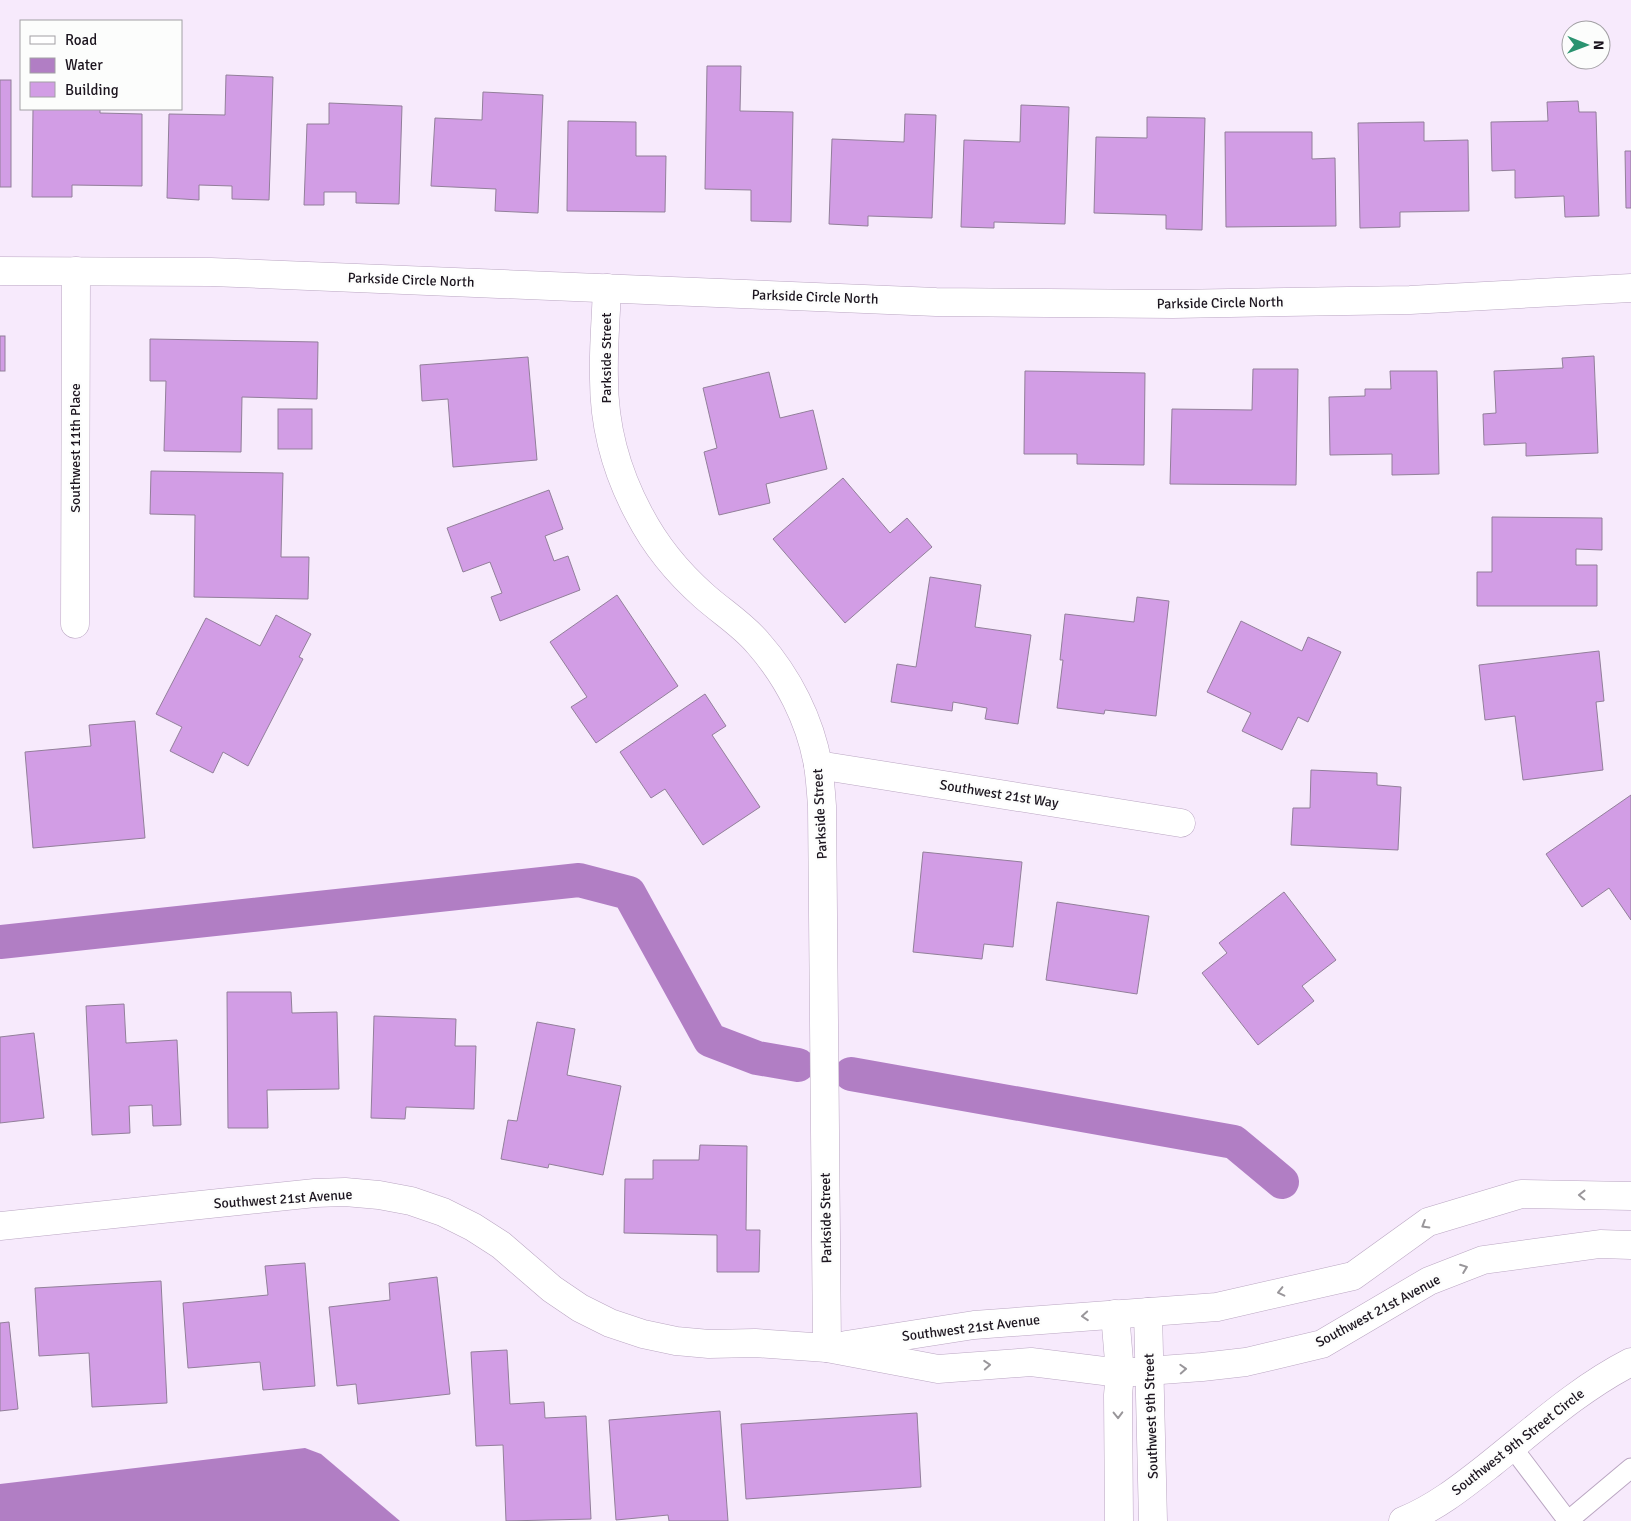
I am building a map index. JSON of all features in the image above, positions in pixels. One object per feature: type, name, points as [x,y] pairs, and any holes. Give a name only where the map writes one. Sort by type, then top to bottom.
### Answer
[{"type":"street","name":"Parkside Circle North","points":[[0,271],[211,272],[936,302],[1173,304],[1410,300],[1631,288]]},
{"type":"street","name":"Southwest 11th Place","points":[[75,624],[76,271]]},
{"type":"street","name":"Parkside Street","points":[[607,288],[604,380],[606,414],[613,449],[624,482],[639,514],[657,544],[679,572],[758,643],[778,669],[794,696],[807,726],[818,765],[822,806],[827,1348]]},
{"type":"street","name":"Southwest 21st Way","points":[[818,765],[1181,823]]},
{"type":"street","name":"Southwest 21st Avenue","points":[[0,1226],[314,1194],[346,1192],[379,1195],[411,1201],[443,1212],[473,1227],[501,1245],[552,1289],[580,1308],[643,1334],[676,1341],[709,1344],[755,1343],[827,1348],[938,1369],[1031,1362],[1120,1373],[1202,1368],[1246,1362],[1322,1344],[1429,1281],[1483,1260],[1600,1244],[1631,1245]]},
{"type":"street","name":"Southwest 21st Avenue","points":[[827,1348],[970,1325],[1217,1307],[1353,1276],[1428,1222],[1522,1194],[1631,1196]]},
{"type":"street","name":"Southwest 9th Street","points":[[1148,1312],[1153,1521]]},
{"type":"street","points":[[1115,1314],[1120,1373],[1118,1395],[1120,1521]]},
{"type":"street","name":"Southwest 9th Street Circle","points":[[1403,1521],[1441,1501],[1584,1390],[1631,1362]]},
{"type":"lane","points":[[1512,1447],[1569,1521],[1631,1468]]},
{"type":"water","points":[[305,1448],[321,1454],[400,1521],[0,1521],[0,1484]]},
{"type":"building","points":[[707,66],[741,66],[740,111],[793,112],[791,222],[751,221],[751,190],[705,189]]},
{"type":"building","points":[[226,75],[273,77],[269,200],[232,199],[232,186],[199,185],[199,200],[167,198],[169,114],[225,115]]},
{"type":"building","points":[[0,80],[11,80],[11,187],[0,187]]},
{"type":"building","points":[[483,92],[543,95],[538,213],[495,211],[496,189],[431,186],[435,118],[482,120]]},
{"type":"building","points":[[1578,101],[1579,112],[1596,112],[1599,216],[1565,217],[1564,196],[1515,198],[1515,170],[1492,171],[1491,122],[1548,121],[1547,102]]},
{"type":"building","points":[[329,103],[402,106],[399,204],[356,203],[356,192],[324,192],[324,205],[304,205],[307,124],[329,124]]},
{"type":"building","points":[[1021,105],[1069,107],[1065,224],[994,222],[994,228],[961,227],[964,140],[1020,142]]},
{"type":"building","points":[[33,110],[100,110],[100,113],[142,114],[142,186],[72,185],[72,197],[32,197]]},
{"type":"building","points":[[905,114],[936,115],[932,218],[868,216],[868,226],[829,224],[832,139],[904,142]]},
{"type":"building","points":[[1147,117],[1205,118],[1202,230],[1166,229],[1166,215],[1094,213],[1096,137],[1147,138]]},
{"type":"building","points":[[568,121],[636,122],[636,156],[666,156],[665,212],[567,211]]},
{"type":"building","points":[[1424,122],[1424,141],[1468,140],[1469,211],[1400,212],[1400,227],[1360,228],[1358,123]]},
{"type":"building","points":[[1225,132],[1312,132],[1312,159],[1335,158],[1336,226],[1226,227]]},
{"type":"building","points":[[1625,151],[1631,151],[1631,208],[1626,208]]},
{"type":"building","points":[[0,336],[5,336],[5,371],[0,371]]},
{"type":"building","points":[[150,339],[318,342],[317,399],[242,397],[241,452],[164,451],[166,381],[150,381]]},
{"type":"building","points":[[1594,356],[1598,453],[1526,456],[1526,443],[1484,445],[1483,414],[1496,413],[1494,371],[1563,368],[1562,358]]},
{"type":"building","points":[[528,357],[537,460],[453,467],[448,399],[422,401],[420,365]]},
{"type":"building","points":[[1253,369],[1298,369],[1296,485],[1170,484],[1172,409],[1252,410]]},
{"type":"building","points":[[1025,371],[1145,373],[1144,465],[1077,464],[1077,454],[1024,454]]},
{"type":"building","points":[[1390,371],[1437,371],[1439,474],[1392,475],[1392,454],[1330,455],[1329,397],[1365,396],[1365,389],[1391,389]]},
{"type":"building","points":[[769,372],[780,418],[813,410],[827,469],[766,484],[770,503],[719,515],[704,452],[717,448],[703,388]]},
{"type":"building","points":[[278,409],[312,409],[312,449],[278,449]]},
{"type":"building","points":[[151,471],[283,473],[281,557],[309,557],[308,599],[194,597],[195,515],[150,514]]},
{"type":"building","points":[[843,478],[890,533],[907,518],[932,547],[845,623],[773,539]]},
{"type":"building","points":[[549,490],[563,529],[545,536],[554,561],[568,556],[580,590],[500,621],[491,597],[502,593],[490,562],[463,572],[447,528]]},
{"type":"building","points":[[1492,517],[1602,518],[1602,550],[1576,549],[1576,565],[1597,565],[1597,606],[1477,606],[1477,572],[1492,572]]},
{"type":"building","points":[[930,577],[981,585],[975,627],[1031,635],[1018,724],[985,719],[987,708],[953,702],[952,711],[891,702],[897,664],[916,667]]},
{"type":"building","points":[[617,595],[678,686],[596,743],[571,707],[587,697],[550,642]]},
{"type":"building","points":[[1137,597],[1169,601],[1156,716],[1105,710],[1104,714],[1057,708],[1063,660],[1060,660],[1065,614],[1134,622]]},
{"type":"building","points":[[276,615],[311,634],[299,657],[303,659],[248,766],[223,752],[213,773],[170,751],[182,727],[156,714],[206,618],[260,646]]},
{"type":"building","points":[[1241,621],[1302,651],[1308,637],[1341,652],[1308,722],[1298,717],[1282,750],[1242,731],[1251,713],[1207,692]]},
{"type":"building","points":[[1599,651],[1604,701],[1596,702],[1603,770],[1523,780],[1515,716],[1485,720],[1479,665]]},
{"type":"building","points":[[705,694],[726,726],[712,735],[760,807],[703,845],[665,789],[651,798],[620,752]]},
{"type":"building","points":[[135,721],[145,838],[33,848],[25,752],[91,746],[89,725]]},
{"type":"building","points":[[1311,770],[1377,773],[1377,785],[1401,787],[1398,850],[1291,845],[1293,808],[1310,808]]},
{"type":"building","points":[[1631,795],[1631,920],[1609,888],[1582,907],[1546,854]]},
{"type":"building","points":[[923,852],[1022,862],[1013,947],[984,944],[982,959],[913,952]]},
{"type":"building","points":[[1284,892],[1336,960],[1302,986],[1314,1001],[1258,1045],[1202,973],[1227,953],[1219,943]]},
{"type":"building","points":[[1057,902],[1149,916],[1137,994],[1046,980]]},
{"type":"building","points":[[227,992],[291,992],[292,1013],[337,1012],[339,1089],[267,1090],[268,1128],[228,1128]]},
{"type":"building","points":[[124,1004],[126,1043],[177,1040],[181,1125],[153,1126],[152,1105],[129,1106],[130,1133],[92,1135],[86,1006]]},
{"type":"building","points":[[374,1016],[456,1019],[455,1046],[476,1046],[474,1109],[406,1107],[405,1119],[371,1118]]},
{"type":"building","points":[[537,1022],[575,1029],[567,1075],[621,1086],[603,1175],[549,1164],[548,1168],[501,1159],[508,1120],[517,1121]]},
{"type":"building","points":[[34,1033],[44,1118],[0,1123],[0,1037]]},
{"type":"building","points":[[700,1145],[747,1146],[746,1230],[760,1230],[759,1272],[717,1272],[717,1235],[624,1233],[625,1179],[653,1179],[653,1160],[699,1160]]},
{"type":"building","points":[[305,1263],[315,1386],[263,1390],[260,1362],[188,1368],[183,1303],[268,1295],[265,1266]]},
{"type":"building","points":[[437,1277],[450,1394],[358,1404],[356,1384],[337,1386],[329,1307],[390,1300],[389,1283]]},
{"type":"building","points":[[161,1281],[167,1403],[92,1407],[89,1353],[39,1356],[35,1288]]},
{"type":"building","points":[[9,1322],[18,1409],[0,1411],[0,1323]]},
{"type":"building","points":[[507,1350],[510,1404],[544,1402],[545,1418],[586,1416],[591,1519],[506,1521],[503,1445],[476,1446],[471,1352]]},
{"type":"building","points":[[720,1411],[728,1521],[669,1521],[668,1515],[616,1520],[609,1420]]},
{"type":"building","points":[[917,1413],[921,1487],[746,1499],[741,1424]]},
{"type":"waterway","points":[[0,942],[579,880],[629,893],[710,1040],[757,1058],[798,1065]]},
{"type":"waterway","points":[[851,1074],[1234,1142],[1282,1182]]}]
